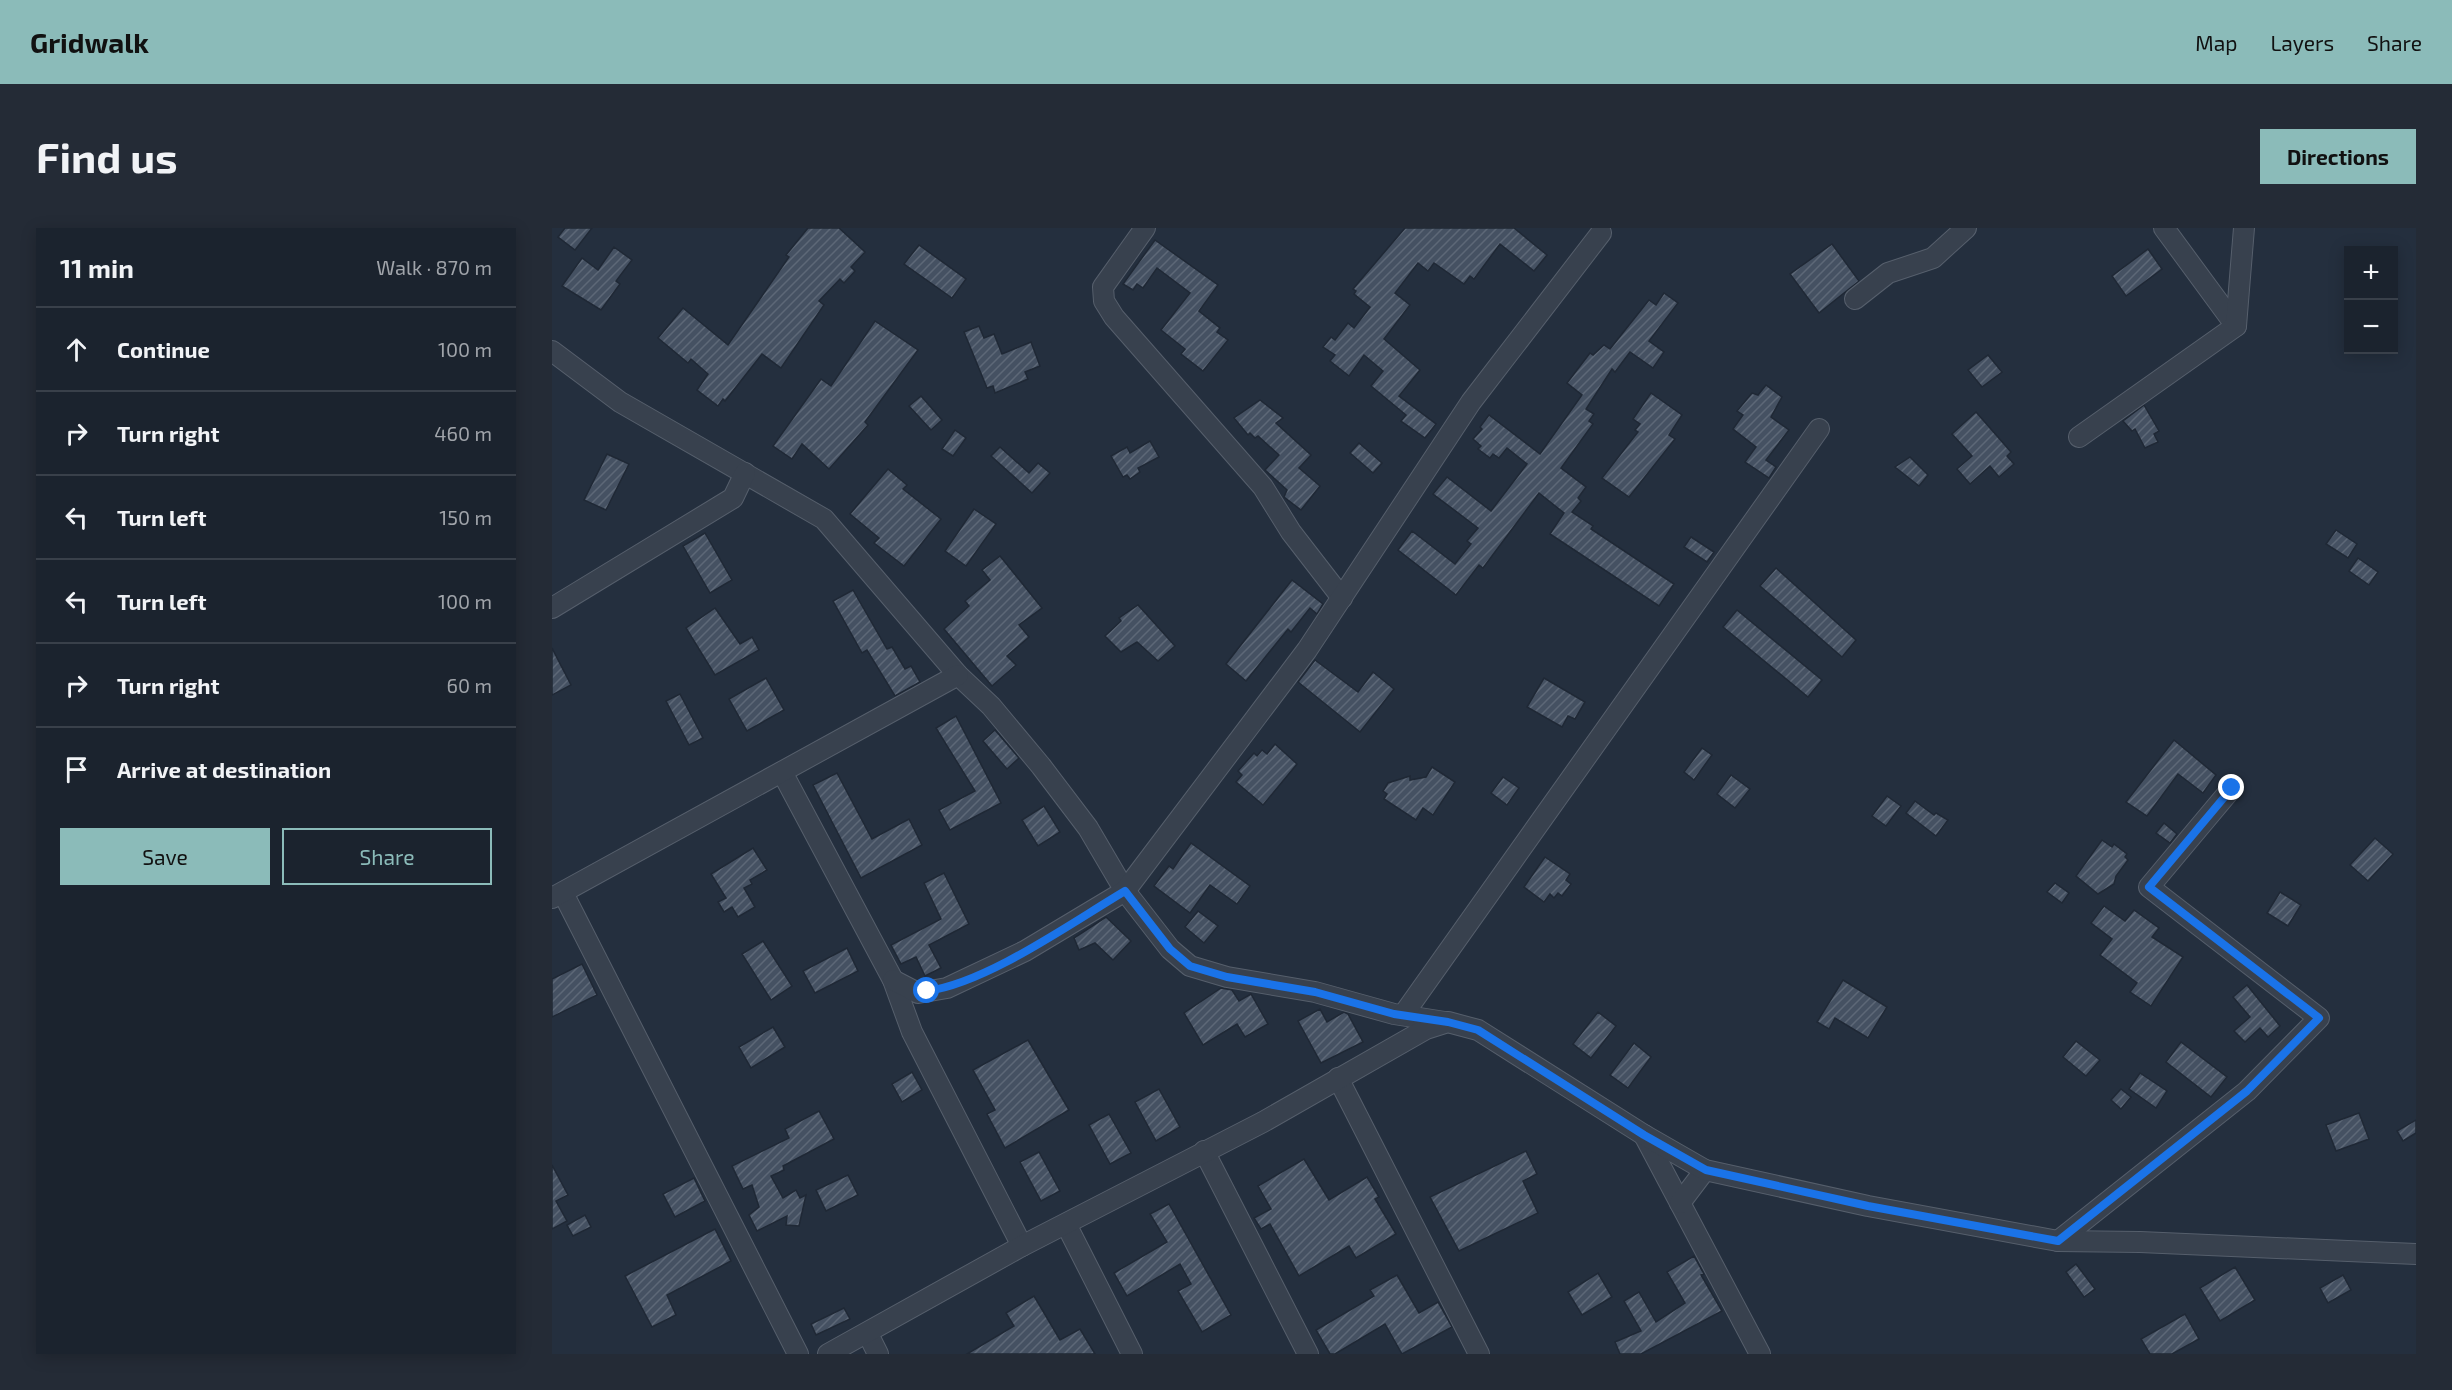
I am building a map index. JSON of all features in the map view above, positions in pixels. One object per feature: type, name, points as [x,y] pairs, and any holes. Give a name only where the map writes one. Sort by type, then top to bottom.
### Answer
[{"type":"street","points":[[1144,228],[1103,286],[1104,301],[1114,317],[1263,487],[1291,532],[1342,598]]},
{"type":"street","points":[[1856,299],[1888,273],[1933,258],[1966,228]]},
{"type":"street","points":[[2164,228],[2236,326]]},
{"type":"street","points":[[2236,326],[2244,228]]},
{"type":"street","points":[[893,980],[918,993],[947,988],[1025,951],[1125,891],[1300,659],[1471,402],[1600,233]]},
{"type":"street","points":[[2079,437],[2236,326]]},
{"type":"street","points":[[552,351],[620,402],[824,519],[958,675],[991,706],[1041,766],[1088,828],[1125,891],[1170,949],[1190,966],[1227,977],[1315,992],[1403,1015],[1448,1022],[1478,1030],[1644,1135],[1706,1170],[1868,1206],[2058,1241],[2140,1242],[2416,1254]]},
{"type":"street","points":[[1403,1015],[1819,429]]},
{"type":"street","points":[[552,608],[733,498],[745,473]]},
{"type":"street","points":[[798,1354],[557,895],[958,675]]},
{"type":"street","points":[[782,772],[893,980],[912,1032],[1022,1246]]},
{"type":"street","points":[[2058,1241],[2247,1091],[2319,1018],[2149,887],[2232,788]]},
{"type":"street","points":[[912,1032],[912,1016],[927,991]]},
{"type":"street","points":[[828,1354],[868,1334],[1022,1246],[1263,1122],[1426,1029],[1448,1022]]},
{"type":"street","points":[[1338,1078],[1479,1354]]},
{"type":"street","points":[[1644,1135],[1760,1354]]},
{"type":"street","points":[[1204,1151],[1308,1354]]},
{"type":"street","points":[[1680,1203],[1706,1170]]},
{"type":"street","points":[[1065,1224],[1132,1354]]},
{"type":"street","points":[[868,1334],[878,1354]]},
{"type":"building","points":[[565,228],[592,228],[575,250],[558,237]]},
{"type":"building","points":[[808,228],[839,228],[865,252],[851,267],[855,271],[844,283],[840,279],[819,301],[824,305],[781,368],[762,354],[725,401],[723,399],[718,406],[697,390],[708,374],[691,359],[688,363],[658,338],[683,308],[728,345],[789,257],[786,255]]},
{"type":"building","points":[[1405,228],[1514,228],[1547,255],[1534,271],[1500,244],[1474,279],[1470,276],[1464,284],[1434,263],[1428,271],[1418,263],[1395,293],[1410,305],[1384,339],[1420,370],[1399,396],[1436,424],[1425,438],[1401,421],[1406,415],[1371,386],[1383,371],[1364,355],[1349,376],[1330,361],[1335,355],[1323,347],[1331,337],[1335,340],[1348,323],[1354,328],[1370,307],[1354,294],[1356,291],[1353,289]]},
{"type":"building","points":[[1155,240],[1218,285],[1199,311],[1220,328],[1217,332],[1228,340],[1203,371],[1181,354],[1185,349],[1161,330],[1190,293],[1157,268],[1143,288],[1137,284],[1133,290],[1123,284]]},
{"type":"building","points":[[1832,244],[1859,281],[1819,313],[1790,274]]},
{"type":"building","points":[[919,245],[966,279],[952,298],[904,264]]},
{"type":"building","points":[[614,247],[632,260],[616,281],[620,284],[601,310],[562,286],[582,258],[598,270]]},
{"type":"building","points":[[2148,249],[2162,269],[2126,296],[2112,276]]},
{"type":"building","points":[[1664,293],[1678,303],[1649,341],[1664,352],[1653,368],[1630,352],[1615,372],[1612,369],[1586,409],[1594,414],[1589,421],[1593,424],[1561,468],[1586,487],[1578,498],[1581,501],[1572,512],[1593,526],[1591,529],[1674,584],[1659,606],[1550,534],[1564,513],[1539,493],[1483,568],[1479,565],[1456,595],[1398,550],[1412,531],[1455,564],[1471,544],[1467,541],[1478,528],[1433,494],[1447,477],[1491,511],[1527,464],[1507,448],[1499,458],[1493,454],[1490,458],[1478,449],[1481,446],[1473,439],[1482,429],[1480,427],[1489,415],[1540,454],[1582,395],[1567,383],[1590,353],[1593,355],[1604,345],[1610,349],[1649,300],[1656,305]]},
{"type":"building","points":[[875,321],[918,350],[865,422],[868,425],[829,469],[802,444],[792,459],[773,446],[821,379],[831,386]]},
{"type":"building","points":[[979,326],[984,338],[994,334],[1002,354],[1031,342],[1040,366],[1025,372],[1028,379],[995,393],[993,386],[987,388],[964,332]]},
{"type":"building","points":[[1988,355],[2002,372],[1982,387],[1968,370]]},
{"type":"building","points":[[1766,385],[1782,397],[1771,417],[1789,430],[1766,460],[1776,467],[1769,478],[1745,462],[1756,447],[1733,429],[1743,415],[1737,411],[1752,393],[1758,395]]},
{"type":"building","points":[[1651,393],[1682,415],[1669,435],[1675,439],[1629,497],[1602,478],[1638,432],[1635,430],[1640,424],[1633,419]]},
{"type":"building","points":[[921,396],[942,420],[931,430],[909,406]]},
{"type":"building","points":[[1260,400],[1283,418],[1276,423],[1311,455],[1299,468],[1320,486],[1301,510],[1284,497],[1287,490],[1265,470],[1279,455],[1258,436],[1255,438],[1250,433],[1248,435],[1234,418]]},
{"type":"building","points":[[2144,405],[2159,431],[2154,434],[2158,442],[2145,448],[2135,429],[2132,431],[2123,421]]},
{"type":"building","points":[[1976,412],[2011,452],[2007,456],[2014,464],[1999,477],[1990,466],[1970,484],[1957,469],[1972,456],[1952,434]]},
{"type":"building","points":[[955,430],[966,438],[953,456],[942,449]]},
{"type":"building","points":[[1150,441],[1159,457],[1138,468],[1140,472],[1130,479],[1127,475],[1123,477],[1111,456],[1127,447],[1130,453]]},
{"type":"building","points":[[1359,443],[1382,463],[1373,473],[1350,453]]},
{"type":"building","points":[[1000,447],[1029,473],[1038,463],[1050,473],[1032,493],[991,456]]},
{"type":"building","points":[[607,454],[629,464],[606,510],[584,500]]},
{"type":"building","points":[[1910,457],[1928,475],[1919,486],[1895,467]]},
{"type":"building","points":[[888,469],[907,485],[903,489],[941,519],[904,566],[874,543],[879,538],[850,514]]},
{"type":"building","points":[[974,509],[996,524],[966,566],[945,551]]},
{"type":"building","points":[[2336,530],[2357,544],[2348,558],[2326,544]]},
{"type":"building","points":[[705,533],[732,580],[710,593],[683,546]]},
{"type":"building","points":[[1691,537],[1714,552],[1707,562],[1684,547]]},
{"type":"building","points":[[1000,556],[1042,608],[1019,625],[1029,637],[1007,656],[1016,665],[992,686],[944,629],[969,606],[965,601],[990,580],[982,570]]},
{"type":"building","points":[[2358,558],[2378,572],[2369,585],[2349,571]]},
{"type":"building","points":[[1776,568],[1856,640],[1842,657],[1760,586]]},
{"type":"building","points":[[1292,580],[1323,604],[1317,614],[1310,608],[1291,632],[1288,629],[1246,681],[1226,664]]},
{"type":"building","points":[[853,590],[887,649],[892,647],[905,669],[911,666],[920,682],[895,696],[867,650],[862,653],[833,601]]},
{"type":"building","points":[[1138,605],[1175,646],[1158,661],[1137,642],[1121,652],[1105,636],[1121,621],[1119,618]]},
{"type":"building","points":[[715,608],[740,644],[752,637],[759,650],[715,675],[686,628]]},
{"type":"building","points":[[1737,610],[1822,680],[1808,697],[1723,627]]},
{"type":"building","points":[[552,648],[571,685],[552,695]]},
{"type":"building","points":[[1315,660],[1358,692],[1373,672],[1394,689],[1360,732],[1298,682]]},
{"type":"building","points":[[766,678],[784,710],[747,731],[729,699]]},
{"type":"building","points":[[1544,678],[1585,702],[1575,719],[1568,716],[1562,727],[1527,707]]},
{"type":"building","points":[[680,694],[703,738],[689,745],[666,701]]},
{"type":"building","points":[[956,716],[1001,803],[950,830],[939,810],[975,791],[936,728]]},
{"type":"building","points":[[995,730],[1019,758],[1007,769],[983,741]]},
{"type":"building","points":[[2174,740],[2216,775],[2203,793],[2178,774],[2147,816],[2126,802]]},
{"type":"building","points":[[1275,744],[1297,764],[1263,805],[1236,782],[1242,775],[1238,771],[1254,753],[1257,756],[1262,750],[1267,754]]},
{"type":"building","points":[[1702,748],[1712,755],[1694,780],[1684,772]]},
{"type":"building","points":[[1432,767],[1455,782],[1433,815],[1423,808],[1416,820],[1384,799],[1387,794],[1383,791],[1388,783],[1410,776],[1410,780],[1426,777]]},
{"type":"building","points":[[837,773],[872,839],[909,819],[922,845],[861,878],[813,785]]},
{"type":"building","points":[[1731,775],[1750,789],[1735,808],[1717,794]]},
{"type":"building","points":[[1503,777],[1519,788],[1507,805],[1491,793]]},
{"type":"building","points":[[1887,796],[1901,806],[1886,826],[1872,816]]},
{"type":"building","points":[[1915,801],[1934,815],[1936,813],[1948,820],[1936,836],[1906,813]]},
{"type":"building","points":[[1044,806],[1060,832],[1038,846],[1022,820]]},
{"type":"building","points":[[2164,823],[2177,834],[2170,843],[2156,833]]},
{"type":"building","points":[[2375,838],[2393,854],[2368,881],[2350,865]]},
{"type":"building","points":[[2102,840],[2112,847],[2114,844],[2127,854],[2125,857],[2128,860],[2116,876],[2114,884],[2098,894],[2076,876]]},
{"type":"building","points":[[1191,843],[1250,886],[1237,904],[1210,885],[1190,913],[1154,886],[1169,866],[1173,869]]},
{"type":"building","points":[[753,848],[767,870],[750,880],[752,884],[744,888],[755,907],[738,917],[732,907],[724,912],[718,902],[726,898],[711,874]]},
{"type":"building","points":[[1545,857],[1570,874],[1566,880],[1571,884],[1562,896],[1558,893],[1554,898],[1550,894],[1544,902],[1524,887]]},
{"type":"building","points":[[944,873],[969,924],[929,945],[941,968],[925,976],[916,957],[901,964],[891,945],[941,919],[924,883]]},
{"type":"building","points":[[2055,883],[2069,893],[2062,903],[2047,892]]},
{"type":"building","points":[[2280,892],[2301,905],[2288,926],[2267,913]]},
{"type":"building","points":[[2104,906],[2125,921],[2134,910],[2159,928],[2152,937],[2183,957],[2151,1006],[2130,992],[2137,983],[2100,955],[2112,939],[2091,923]]},
{"type":"building","points":[[1198,911],[1218,926],[1204,943],[1185,927]]},
{"type":"building","points":[[1106,917],[1131,941],[1113,960],[1095,943],[1079,950],[1074,938]]},
{"type":"building","points":[[763,941],[792,986],[771,1000],[742,954]]},
{"type":"building","points":[[847,948],[858,971],[815,993],[803,971]]},
{"type":"building","points":[[582,964],[597,995],[552,1017],[552,979]]},
{"type":"building","points":[[1843,980],[1887,1007],[1868,1038],[1835,1018],[1829,1029],[1817,1022]]},
{"type":"building","points":[[2247,985],[2280,1026],[2268,1037],[2260,1028],[2245,1042],[2234,1031],[2250,1017],[2233,997]]},
{"type":"building","points":[[1221,988],[1232,990],[1239,1001],[1251,994],[1268,1024],[1245,1037],[1237,1024],[1203,1045],[1184,1013]]},
{"type":"building","points":[[1320,1009],[1327,1022],[1344,1012],[1348,1014],[1363,1042],[1321,1063],[1298,1021]]},
{"type":"building","points":[[1598,1012],[1616,1026],[1591,1058],[1573,1044]]},
{"type":"building","points":[[773,1027],[785,1047],[751,1068],[739,1047]]},
{"type":"building","points":[[1028,1040],[1069,1110],[1005,1148],[987,1114],[995,1110],[973,1070]]},
{"type":"building","points":[[2076,1041],[2100,1060],[2086,1076],[2063,1057]]},
{"type":"building","points":[[2181,1042],[2227,1077],[2211,1097],[2166,1062]]},
{"type":"building","points":[[1634,1043],[1651,1057],[1628,1088],[1610,1075]]},
{"type":"building","points":[[912,1072],[922,1090],[902,1102],[892,1084]]},
{"type":"building","points":[[2140,1073],[2167,1091],[2156,1108],[2129,1089]]},
{"type":"building","points":[[1159,1089],[1180,1127],[1156,1141],[1135,1102]]},
{"type":"building","points":[[2121,1089],[2131,1097],[2121,1109],[2111,1100]]},
{"type":"building","points":[[819,1111],[834,1139],[783,1166],[784,1170],[771,1176],[783,1198],[796,1190],[800,1198],[806,1195],[799,1226],[786,1225],[787,1216],[757,1231],[749,1215],[759,1207],[752,1185],[743,1189],[732,1166],[789,1138],[785,1129]]},
{"type":"building","points":[[2359,1113],[2369,1139],[2336,1151],[2326,1125]]},
{"type":"building","points":[[1109,1114],[1131,1153],[1110,1164],[1089,1125]]},
{"type":"building","points":[[2416,1120],[2416,1133],[2403,1141],[2397,1131]]},
{"type":"building","points":[[1526,1151],[1537,1174],[1523,1181],[1538,1213],[1459,1251],[1430,1197]]},
{"type":"building","points":[[1039,1152],[1060,1191],[1041,1201],[1020,1162]]},
{"type":"building","points":[[1304,1159],[1329,1200],[1367,1177],[1379,1197],[1375,1199],[1396,1234],[1356,1258],[1349,1246],[1299,1276],[1270,1224],[1261,1229],[1254,1218],[1271,1209],[1258,1186]]},
{"type":"building","points":[[552,1165],[568,1195],[556,1201],[567,1221],[552,1229]]},
{"type":"building","points":[[848,1175],[858,1195],[826,1211],[816,1190]]},
{"type":"building","points":[[694,1178],[705,1201],[675,1217],[663,1194]]},
{"type":"building","points":[[1169,1204],[1231,1315],[1202,1332],[1178,1291],[1191,1284],[1180,1264],[1127,1296],[1114,1273],[1167,1242],[1150,1214]]},
{"type":"building","points":[[585,1215],[591,1227],[573,1236],[567,1225]]},
{"type":"building","points":[[715,1229],[731,1261],[667,1295],[676,1315],[652,1327],[625,1276]]},
{"type":"building","points":[[1694,1256],[1704,1274],[1701,1275],[1722,1311],[1641,1354],[1620,1354],[1615,1342],[1641,1331],[1624,1301],[1639,1292],[1656,1322],[1685,1303],[1667,1272]]},
{"type":"building","points":[[2076,1264],[2095,1289],[2084,1297],[2066,1272]]},
{"type":"building","points":[[2235,1267],[2255,1300],[2220,1321],[2200,1288]]},
{"type":"building","points":[[1598,1273],[1612,1297],[1582,1315],[1568,1292]]},
{"type":"building","points":[[1397,1275],[1419,1313],[1438,1302],[1452,1327],[1402,1354],[1385,1324],[1335,1354],[1330,1354],[1316,1330],[1374,1296],[1370,1290]]},
{"type":"building","points":[[2343,1275],[2351,1290],[2328,1303],[2320,1288]]},
{"type":"building","points":[[1034,1296],[1060,1340],[1080,1329],[1095,1354],[967,1354],[1014,1326],[1006,1313]]},
{"type":"building","points":[[844,1308],[850,1319],[816,1335],[811,1324]]},
{"type":"building","points":[[2185,1314],[2199,1339],[2172,1354],[2150,1354],[2141,1339]]},
{"type":"route","points":[[927,991],[947,988],[1025,951],[1125,891],[1170,949],[1190,966],[1227,977],[1315,992],[1394,1014],[1448,1022],[1478,1030],[1644,1135],[1706,1170],[1868,1206],[2003,1233],[2058,1241],[2247,1091],[2319,1018],[2149,887],[2232,788]]}]
